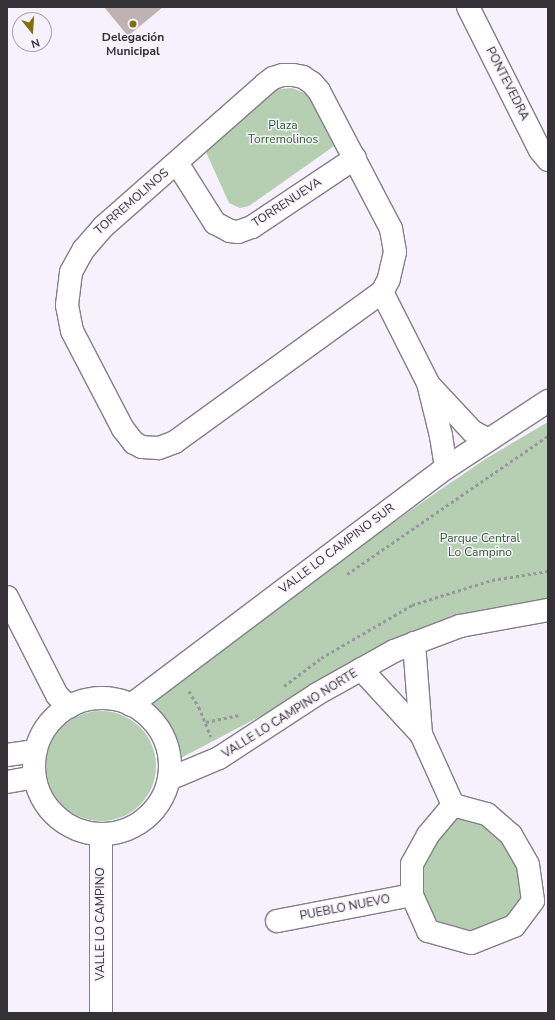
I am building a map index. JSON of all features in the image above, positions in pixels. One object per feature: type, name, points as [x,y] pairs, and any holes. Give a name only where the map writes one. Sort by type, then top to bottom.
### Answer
[{"type":"street","name":"PONTEVEDRA","points":[[468,7],[540,150],[548,160]]},
{"type":"street","name":"TORREMOLINOS","points":[[292,75],[303,77],[312,83],[319,91],[355,158],[386,218],[394,241],[394,264],[390,279],[382,292],[175,442],[168,446],[151,449],[134,443],[123,429],[72,331],[67,305],[71,272],[77,260],[93,237],[273,78],[292,75]]},
{"type":"street","name":"TORRENUEVA","points":[[177,163],[215,224],[230,232],[238,232],[252,227],[355,158]]},
{"type":"street","points":[[382,292],[428,383],[441,436],[446,468]]},
{"type":"street","points":[[428,383],[472,431],[488,440]]},
{"type":"street","name":"VALLE LO CAMPINO SUR","points":[[131,705],[175,670],[446,468],[548,400]]},
{"type":"street","points":[[7,597],[57,695],[69,707]]},
{"type":"street","name":"VALLE LO CAMPINO NORTE","points":[[169,779],[219,758],[317,694],[394,651],[460,626],[548,610]]},
{"type":"street","points":[[414,643],[421,734]]},
{"type":"street","points":[[361,670],[421,734],[453,805]]},
{"type":"street","points":[[99,698],[116,700],[131,705],[144,712],[163,735],[168,750],[170,764],[169,779],[164,794],[156,808],[145,819],[132,827],[117,832],[101,834],[74,829],[63,822],[44,802],[35,777],[36,751],[42,733],[54,719],[69,707],[84,701],[99,698]]},
{"type":"street","points":[[7,755],[36,751]]},
{"type":"street","points":[[7,782],[35,777]]},
{"type":"street","points":[[453,805],[487,814],[511,835],[528,865],[533,901],[514,926],[471,942],[428,931],[412,895],[412,864],[428,835],[453,805]]},
{"type":"street","name":"VALLE LO CAMPINO","points":[[100,1013],[101,834]]},
{"type":"street","name":"PUEBLO NUEVO","points":[[277,921],[412,895]]},
{"type":"path","points":[[340,579],[548,436]]},
{"type":"path","points":[[175,670],[199,708],[219,758]]},
{"type":"path","points":[[189,691],[195,686]]},
{"type":"green space","name":"Plaza Torremolinos","points":[[292,88],[309,95],[337,144],[249,206],[240,208],[229,203],[206,152],[269,90]]},
{"type":"green space","name":"Parque Central Lo Campino","points":[[548,422],[548,603],[314,688],[177,760],[178,750],[162,717],[145,702],[283,600],[437,492],[487,458]]},
{"type":"green space","points":[[101,711],[122,715],[132,720],[140,727],[147,735],[152,745],[156,766],[152,787],[147,797],[140,805],[132,812],[122,817],[101,821],[80,817],[70,812],[62,805],[55,797],[50,787],[46,766],[50,745],[55,735],[62,727],[70,720],[80,715]]},
{"type":"green space","points":[[456,817],[484,824],[504,842],[519,866],[522,897],[506,918],[471,931],[435,922],[422,892],[422,866],[436,842]]},
{"type":"building","name":"Delegación Municipal","points":[[104,7],[163,7],[128,36]]},
{"type":"place","name":"Delegación Municipal","points":[[133,24]]}]
